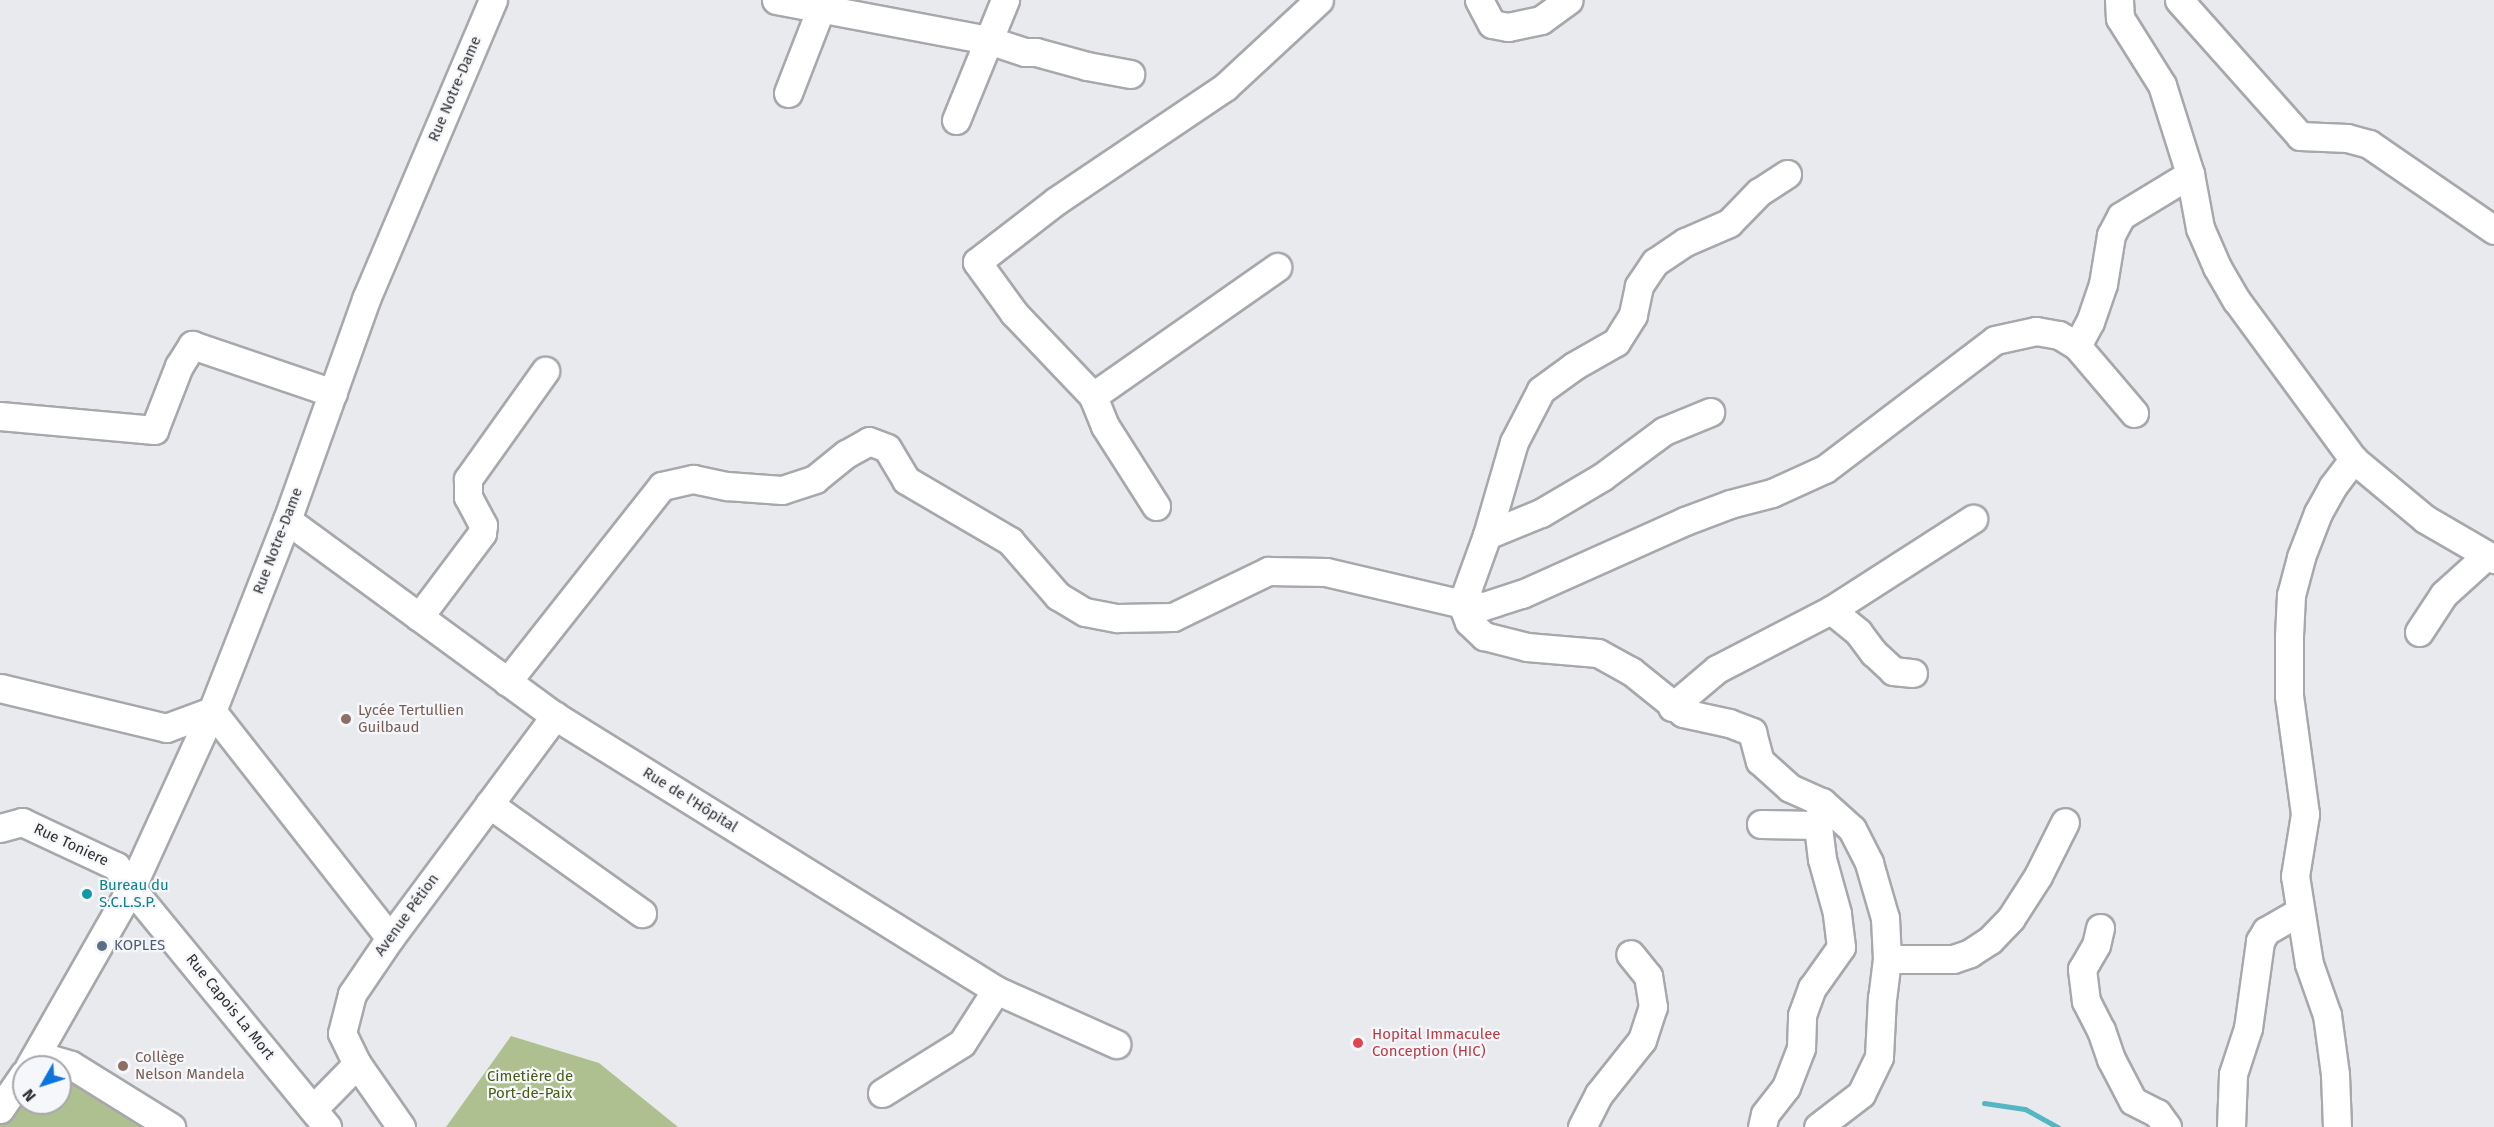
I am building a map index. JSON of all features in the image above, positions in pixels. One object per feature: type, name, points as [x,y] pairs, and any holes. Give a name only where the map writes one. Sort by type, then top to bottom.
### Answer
[{"type":"street","name":"Rue Notre-Dame","points":[[36,1055],[131,888],[212,711],[287,520],[366,299],[493,0]]},
{"type":"street","points":[[776,0],[823,4],[988,40],[1025,52],[1036,52],[1087,66],[1130,74]]},
{"type":"street","points":[[956,120],[1005,0]]},
{"type":"street","points":[[1156,506],[1105,426],[1093,396],[1014,313],[977,262],[1056,201],[1225,87],[1319,0]]},
{"type":"street","points":[[1479,0],[1492,24],[1508,27],[1541,20],[1569,0]]},
{"type":"street","points":[[2119,0],[2120,18],[2162,85],[2190,174],[2200,228],[2217,267],[2237,301],[2353,459],[2425,519],[2490,557],[2444,594],[2419,632]]},
{"type":"street","points":[[2179,0],[2300,136],[2348,138],[2369,144],[2494,230]]},
{"type":"street","points":[[788,93],[823,4]]},
{"type":"street","points":[[1787,174],[1759,192],[1729,223],[1685,242],[1655,262],[1639,286],[1633,315],[1616,342],[1574,366],[1541,390],[1514,442],[1487,535],[1462,604],[1469,622],[1484,636],[1527,647],[1598,653],[1631,671],[1672,707],[1683,713],[1729,723],[1752,732],[1760,760],[1820,813],[1852,830],[1869,862],[1885,918],[1887,959],[1882,997],[1879,1057],[1860,1094],[1818,1127]]},
{"type":"street","points":[[2077,346],[2090,322],[2103,284],[2111,235],[2121,216],[2190,174]]},
{"type":"street","points":[[1093,396],[1277,267]]},
{"type":"street","points":[[507,682],[662,486],[693,480],[728,486],[782,490],[815,479],[846,454],[869,441],[887,448],[906,480],[1011,541],[1058,596],[1085,612],[1117,618],[1173,617],[1268,571],[1326,572],[1462,604],[1484,606],[1522,594],[1664,530],[1730,504],[1772,493],[1825,469],[1995,340],[2036,331],[2059,335],[2077,346],[2134,413]]},
{"type":"street","points":[[0,416],[154,430],[179,366],[192,345],[333,393]]},
{"type":"street","points":[[419,617],[482,532],[483,525],[468,497],[468,479],[544,371]]},
{"type":"street","points":[[1487,535],[1542,513],[1602,477],[1664,431],[1710,412]]},
{"type":"street","points":[[2337,1127],[2335,1074],[2327,1015],[2309,964],[2295,876],[2305,813],[2289,696],[2291,595],[2318,513],[2333,486],[2353,459]]},
{"type":"street","points":[[1672,707],[1717,669],[1831,610],[1973,519]]},
{"type":"street","name":"Rue de l'Hôpital","points":[[287,520],[555,717],[996,990],[1116,1044]]},
{"type":"street","points":[[1831,610],[1858,632],[1874,653],[1893,671],[1913,674]]},
{"type":"street","points":[[0,688],[166,728],[212,711],[390,938]]},
{"type":"street","name":"Avenue Pétion","points":[[400,1127],[357,1064],[342,1033],[352,994],[390,938],[555,717]]},
{"type":"street","points":[[489,804],[642,913]]},
{"type":"street","points":[[1761,824],[1820,813]]},
{"type":"street","points":[[1762,1127],[1766,1114],[1786,1087],[1801,1048],[1802,1015],[1812,988],[1841,947],[1838,913],[1822,859],[1820,813]]},
{"type":"street","name":"Rue Toniere","points":[[0,828],[21,822],[32,827],[116,866],[131,888]]},
{"type":"street","points":[[1887,959],[1953,959],[1970,953],[1990,940],[2016,910],[2038,876],[2065,822]]},
{"type":"street","name":"Rue Capois La Mort","points":[[131,888],[320,1118]]},
{"type":"street","points":[[2231,1127],[2233,1074],[2248,1028],[2260,941],[2266,932],[2299,912]]},
{"type":"street","points":[[2100,928],[2096,945],[2082,969],[2086,1001],[2101,1030],[2111,1059],[2133,1101],[2157,1113],[2167,1127]]},
{"type":"street","points":[[1584,1126],[1599,1094],[1642,1040],[1653,1007],[1648,976],[1630,954]]},
{"type":"street","points":[[882,1093],[962,1043],[996,990]]},
{"type":"street","points":[[320,1118],[357,1064]]},
{"type":"street","points":[[72,1066],[171,1127]]},
{"type":"street","name":"Rue Notre-Dame","points":[[0,1109],[12,1091]]},
{"type":"green space","name":"Cimetière de Port-de-Paix","points":[[511,1036],[599,1063],[678,1127],[446,1127]]},
{"type":"green space","points":[[72,1081],[148,1127],[0,1127],[0,1118],[12,1102],[12,1115],[72,1115]]},
{"type":"waterway","points":[[1984,1103],[2025,1109],[2058,1127]]},
{"type":"place","name":"Lycée Tertullien Guilbaud","points":[[346,719]]},
{"type":"place","name":"Bureau du S.C.L.S.P.","points":[[87,894]]},
{"type":"place","name":"KOPLES","points":[[102,946]]},
{"type":"place","name":"Hopital Immaculee Conception (HIC)","points":[[1358,1043]]},
{"type":"place","name":"Collège Nelson Mandela","points":[[123,1066]]}]
